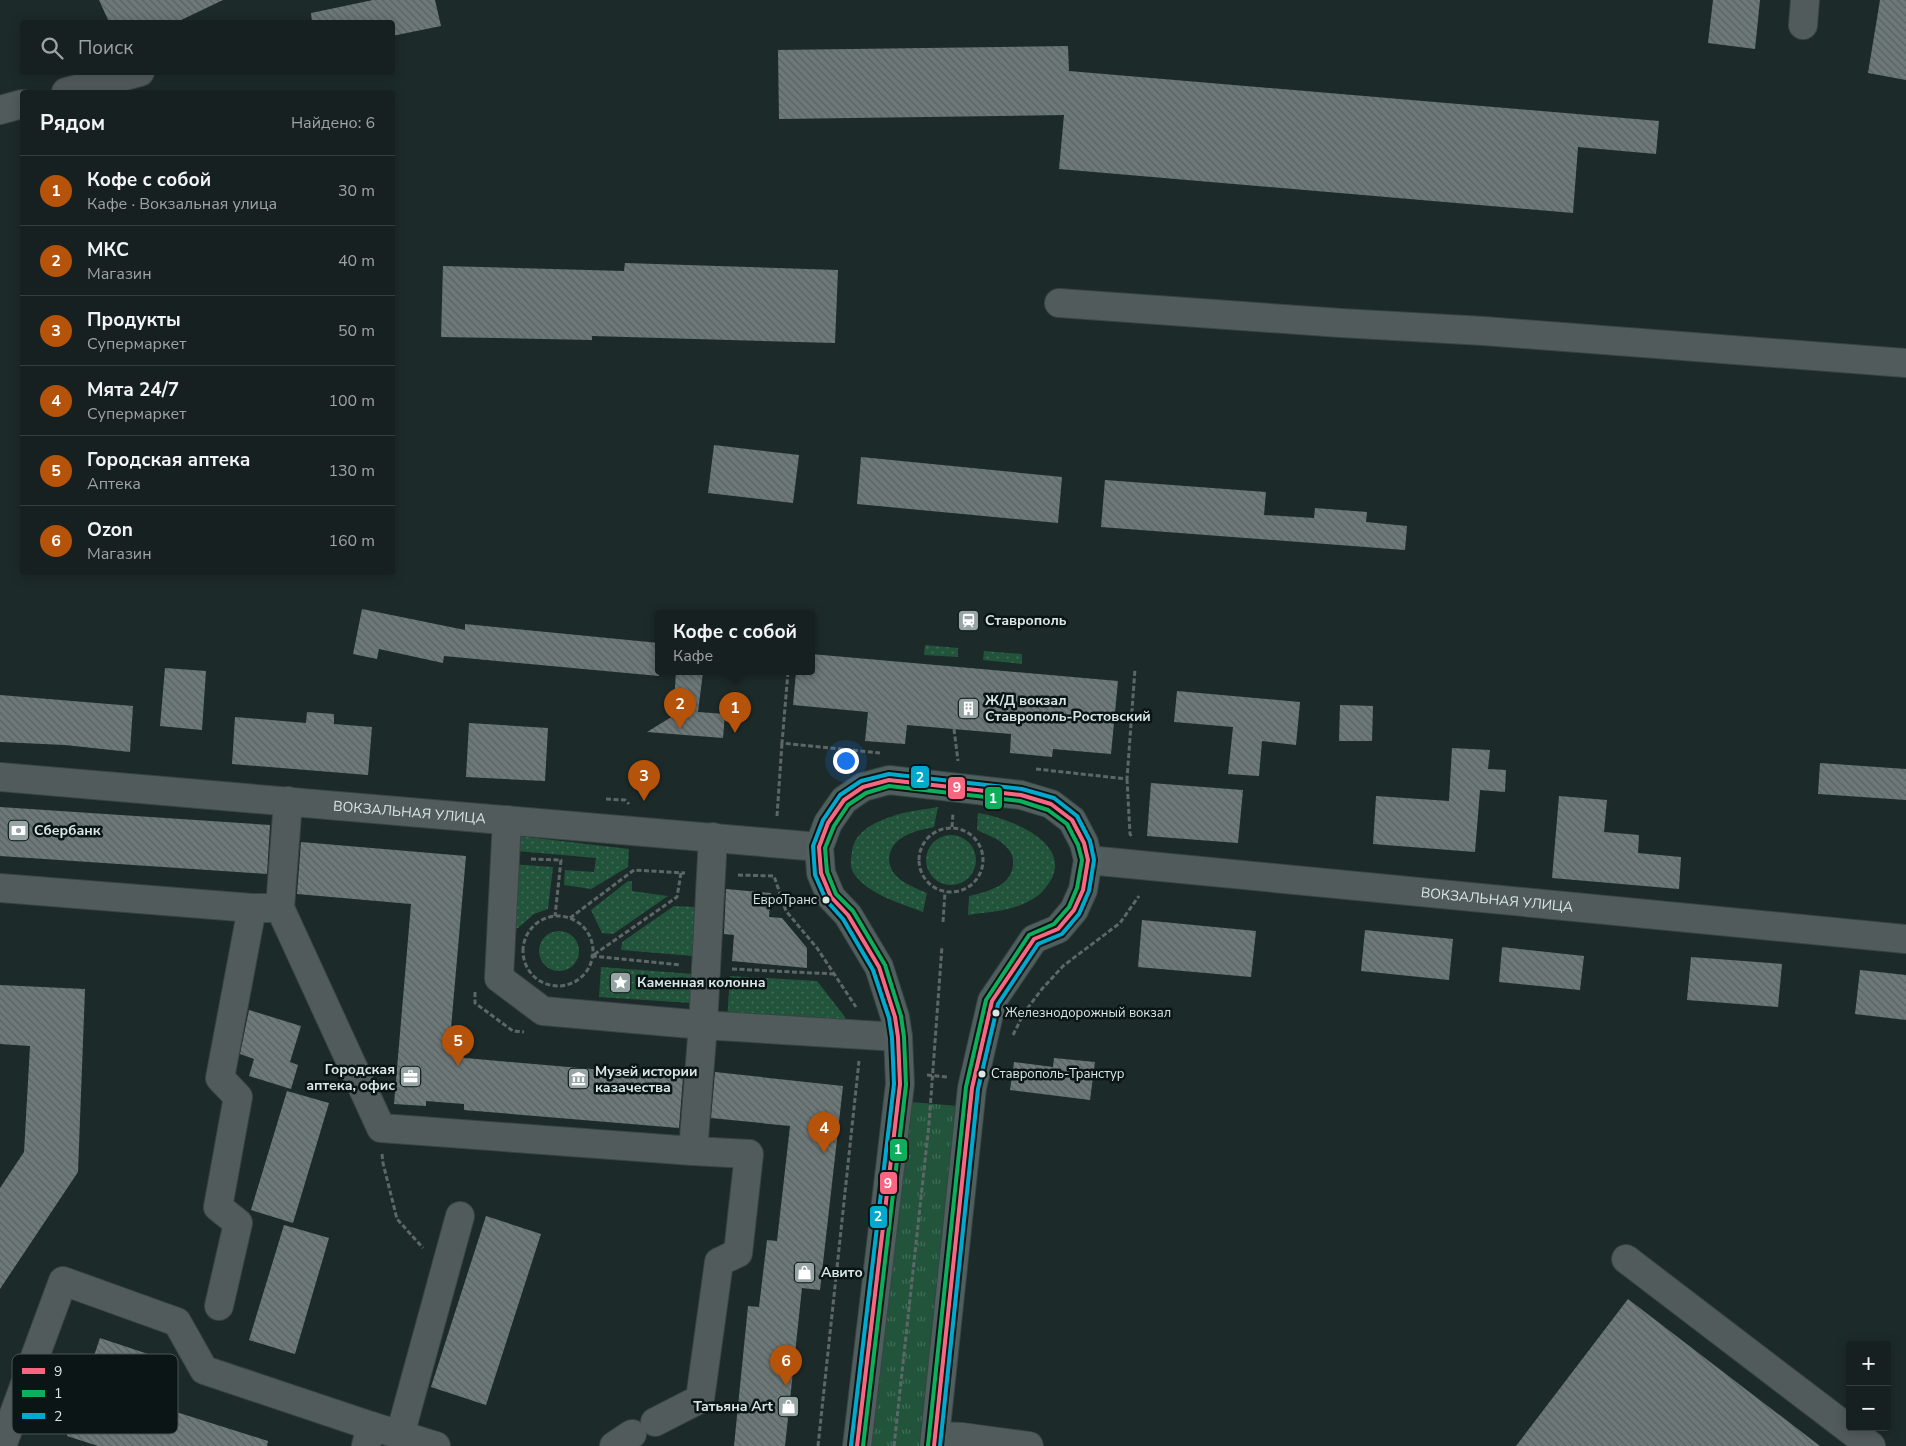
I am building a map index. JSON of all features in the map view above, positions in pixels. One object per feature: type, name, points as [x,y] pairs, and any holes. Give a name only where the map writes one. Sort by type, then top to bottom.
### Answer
[{"type":"main road","points":[[857,1446],[900,1084],[898,1037],[879,967],[848,915],[831,897],[821,873],[819,847],[828,823],[844,800],[863,787],[889,780],[1022,795],[1051,804],[1072,820],[1084,843],[1088,860],[1083,890],[1074,910],[1058,929],[1034,939],[992,1001],[972,1088],[934,1441]]},
{"type":"street","points":[[73,90],[129,75]]},
{"type":"street","points":[[0,110],[20,105]]},
{"type":"street","points":[[1059,303],[1484,331],[1906,363]]},
{"type":"street","name":"ВОКЗАЛЬНАЯ УЛИЦА","points":[[0,777],[819,847]]},
{"type":"street","points":[[288,801],[280,908],[381,1128],[749,1154],[738,1253],[720,1262],[700,1399],[634,1434]]},
{"type":"street","points":[[507,820],[499,978],[543,1011],[703,1025],[898,1037]]},
{"type":"street","points":[[693,1151],[703,1025],[713,837]]},
{"type":"street","name":"ВОКЗАЛЬНАЯ УЛИЦА","points":[[1088,860],[1906,939]]},
{"type":"street","points":[[0,888],[252,908],[280,908]]},
{"type":"street","points":[[219,1306],[238,1223],[218,1207],[238,1097],[220,1078],[252,908]]},
{"type":"street","points":[[400,1435],[460,1216]]},
{"type":"street","points":[[1626,1259],[1871,1446]]},
{"type":"street","points":[[36,1354],[63,1281],[177,1322],[204,1370],[368,1436],[400,1435],[436,1446]]},
{"type":"street","points":[[2,1446],[12,1419]]},
{"type":"street","points":[[934,1441],[962,1437],[1029,1446]]},
{"type":"path","points":[[1135,669],[1127,778],[1130,834],[1135,840]]},
{"type":"path","points":[[777,816],[788,675]]},
{"type":"path","points":[[954,729],[958,761]]},
{"type":"path","points":[[782,743],[889,754]]},
{"type":"path","points":[[948,760],[967,762]]},
{"type":"path","points":[[1033,769],[1127,778]]},
{"type":"path","points":[[952,827],[962,830],[976,842],[982,852],[983,863],[979,877],[968,889],[959,892],[945,892],[934,888],[924,880],[919,868],[919,853],[923,844],[932,834],[952,827]]},
{"type":"path","points":[[505,858],[561,860],[555,916]]},
{"type":"path","points":[[570,918],[634,870],[774,876],[786,911],[817,948],[861,1014],[858,1072],[818,1446]]},
{"type":"path","points":[[943,922],[945,892]]},
{"type":"path","points":[[1012,1037],[1024,1014],[1042,989],[1063,966],[1120,924],[1139,896]]},
{"type":"path","points":[[562,915],[570,918],[587,930],[593,943],[588,970],[578,980],[566,986],[553,986],[540,982],[530,972],[524,960],[523,948],[526,936],[536,926],[550,917],[562,915]]},
{"type":"path","points":[[894,1446],[934,1075],[942,946]]},
{"type":"path","points":[[926,1075],[953,1077]]},
{"type":"path","points":[[381,1128],[383,1163],[397,1219],[444,1273]]},
{"type":"green space","points":[[925,645],[958,648],[958,657],[924,655]]},
{"type":"green space","points":[[984,651],[1022,654],[1022,664],[983,660]]},
{"type":"green space","points":[[938,807],[934,827],[906,835],[900,839],[891,850],[889,858],[896,876],[908,885],[927,893],[923,912],[884,897],[857,878],[851,866],[852,851],[857,838],[867,828],[893,816]]},
{"type":"green space","points":[[978,813],[990,815],[1018,825],[1032,833],[1044,842],[1052,852],[1055,864],[1052,878],[1043,891],[1035,898],[1009,909],[968,915],[969,896],[992,889],[1005,882],[1012,869],[1013,861],[1011,853],[1003,844],[977,830]]},
{"type":"green space","points":[[951,835],[960,837],[971,846],[976,860],[974,869],[965,880],[951,885],[942,883],[931,874],[926,860],[928,851],[937,840]]},
{"type":"green space","points":[[519,836],[629,849],[628,867],[591,889],[564,885],[565,870],[594,872],[596,858],[517,851]]},
{"type":"green space","points":[[511,864],[553,867],[548,909],[534,914],[518,928],[507,927]]},
{"type":"green space","points":[[628,881],[632,881],[632,891],[668,896],[613,934],[602,933],[591,910]]},
{"type":"green space","points":[[674,906],[697,907],[693,956],[621,950],[622,942]]},
{"type":"green space","points":[[559,931],[573,937],[579,951],[573,965],[559,971],[545,965],[539,951],[545,937]]},
{"type":"green space","points":[[601,967],[693,974],[691,1003],[599,997]]},
{"type":"green space","points":[[730,976],[817,981],[845,1017],[846,1027],[727,1021]]},
{"type":"green space","points":[[911,1102],[958,1106],[919,1446],[870,1446]]},
{"type":"building","points":[[99,0],[223,0],[181,20],[108,20]]},
{"type":"building","points":[[373,0],[435,0],[441,26],[395,35],[395,20],[312,20],[311,13]]},
{"type":"building","points":[[1713,0],[1760,0],[1755,49],[1708,43]]},
{"type":"building","points":[[1880,0],[1906,0],[1906,80],[1868,73]]},
{"type":"building","points":[[1068,46],[1069,71],[1659,121],[1656,154],[1578,147],[1573,213],[1059,169],[1064,115],[779,119],[778,50]]},
{"type":"building","points":[[625,263],[838,270],[835,343],[592,336],[592,340],[441,337],[443,266],[624,271]]},
{"type":"building","points":[[714,445],[799,455],[793,503],[708,493]]},
{"type":"building","points":[[861,457],[1062,477],[1058,523],[857,504]]},
{"type":"building","points":[[1105,480],[1266,492],[1264,515],[1314,518],[1315,508],[1367,512],[1366,522],[1407,526],[1405,550],[1101,527]]},
{"type":"building","points":[[362,609],[465,630],[465,624],[655,643],[655,675],[659,676],[444,656],[443,663],[379,649],[377,659],[353,654]]},
{"type":"building","name":"Ж/Д вокзал Ставрополь-Ростовский","points":[[815,654],[1118,681],[1111,754],[1053,749],[1052,757],[1010,753],[1011,734],[907,725],[905,744],[865,741],[868,712],[793,705],[796,675],[815,675]]},
{"type":"building","points":[[165,668],[206,671],[202,730],[160,726]]},
{"type":"building","points":[[676,675],[703,675],[698,712],[725,714],[723,738],[647,732],[673,716]]},
{"type":"building","points":[[1177,691],[1300,702],[1296,745],[1262,741],[1259,776],[1228,774],[1233,727],[1174,722]]},
{"type":"building","points":[[0,695],[133,706],[130,752],[65,745],[0,742]]},
{"type":"building","points":[[1340,705],[1373,706],[1372,741],[1339,741]]},
{"type":"building","points":[[307,712],[334,714],[334,724],[372,727],[368,775],[232,764],[235,717],[306,723]]},
{"type":"building","points":[[469,723],[548,728],[545,781],[466,777]]},
{"type":"building","points":[[1452,748],[1490,750],[1488,769],[1506,770],[1505,792],[1480,790],[1475,852],[1373,844],[1376,796],[1449,801]]},
{"type":"building","points":[[1820,763],[1906,769],[1906,800],[1818,794]]},
{"type":"building","points":[[1151,783],[1243,790],[1238,843],[1147,836]]},
{"type":"building","points":[[1559,796],[1607,800],[1604,832],[1639,835],[1638,853],[1681,857],[1679,889],[1552,878]]},
{"type":"building","points":[[0,807],[270,825],[267,874],[0,856]]},
{"type":"building","points":[[301,842],[466,856],[449,1051],[465,1058],[683,1077],[679,1128],[464,1110],[464,1104],[426,1101],[426,1106],[394,1104],[411,904],[297,894]]},
{"type":"building","points":[[726,889],[771,893],[769,917],[782,918],[807,948],[807,968],[732,961],[734,935],[724,934]]},
{"type":"building","points":[[1142,920],[1256,931],[1251,977],[1138,967]]},
{"type":"building","points":[[1365,930],[1453,939],[1449,980],[1361,971]]},
{"type":"building","points":[[1502,947],[1584,956],[1580,990],[1499,982]]},
{"type":"building","points":[[1691,957],[1782,964],[1778,1007],[1687,1000]]},
{"type":"building","points":[[1860,970],[1906,975],[1906,1020],[1855,1014]]},
{"type":"building","points":[[0,985],[85,989],[78,1172],[0,1289],[0,1188],[24,1152],[30,1046],[0,1044]]},
{"type":"building","points":[[249,1010],[301,1026],[290,1062],[298,1065],[291,1089],[249,1076],[254,1059],[240,1054]]},
{"type":"building","points":[[1054,1058],[1095,1062],[1090,1100],[1010,1090],[1014,1062],[1053,1067]]},
{"type":"building","points":[[715,1072],[843,1086],[820,1290],[802,1288],[785,1446],[734,1446],[748,1306],[759,1307],[767,1240],[777,1241],[790,1126],[711,1118]]},
{"type":"building","points":[[287,1091],[329,1103],[293,1223],[251,1210]]},
{"type":"building","points":[[486,1216],[541,1234],[486,1405],[431,1387]]},
{"type":"building","points":[[284,1225],[329,1238],[295,1354],[249,1340]]},
{"type":"building","points":[[1628,1299],[1820,1446],[1516,1446]]},
{"type":"building","points":[[100,1338],[148,1354],[95,1354]]},
{"type":"building","points":[[178,1413],[268,1441],[267,1446],[98,1446],[67,1436],[68,1434],[178,1434]]},
{"type":"transit line","name":"2","points":[[851,1445],[894,1084],[892,1038],[889,1018],[873,970],[843,919],[826,900],[815,875],[813,846],[823,820],[840,795],[861,781],[889,774],[1022,789],[1054,798],[1077,816],[1090,841],[1094,860],[1089,891],[1079,914],[1062,934],[1038,944],[998,1004],[978,1089],[940,1446]]},
{"type":"transit line","name":"9","points":[[857,1446],[900,1084],[898,1037],[895,1017],[879,967],[848,915],[831,897],[821,873],[819,847],[828,823],[844,800],[863,787],[889,780],[1021,795],[1051,804],[1072,820],[1084,843],[1088,860],[1083,890],[1074,910],[1058,929],[1034,939],[992,1001],[972,1088],[934,1446]]},
{"type":"transit line","name":"1","points":[[863,1446],[906,1085],[904,1037],[901,1016],[885,965],[853,911],[836,894],[827,872],[825,848],[834,826],[848,805],[866,793],[889,786],[1020,801],[1048,810],[1067,824],[1078,845],[1082,860],[1077,888],[1069,907],[1054,924],[1029,935],[986,1000],[966,1087],[928,1445]]},
{"type":"place","name":"Ставрополь","points":[[969,620]]},
{"type":"place","name":"Ж/Д вокзал Ставрополь-Ростовский","points":[[969,708]]},
{"type":"place","name":"МКС","points":[[680,729]]},
{"type":"place","name":"Кофе с собой","points":[[735,733]]},
{"type":"place","name":"Продукты","points":[[644,801]]},
{"type":"place","name":"Сбербанк","points":[[18,830]]},
{"type":"place","name":"ЕвроТранс","points":[[826,900]]},
{"type":"place","name":"Каменная колонна","points":[[621,982]]},
{"type":"place","name":"Железнодорожный вокзал","points":[[996,1013]]},
{"type":"place","name":"Городская аптека","points":[[458,1066]]},
{"type":"place","name":"Ставрополь-Транстур","points":[[982,1074]]},
{"type":"place","name":"Городская аптека, офис","points":[[411,1077]]},
{"type":"place","name":"Музей истории казачества","points":[[579,1079]]},
{"type":"place","name":"Мята 24/7","points":[[824,1153]]},
{"type":"place","name":"Авито","points":[[805,1272]]},
{"type":"place","name":"Ozon","points":[[786,1386]]},
{"type":"place","name":"Татьяна Art","points":[[789,1406]]}]
